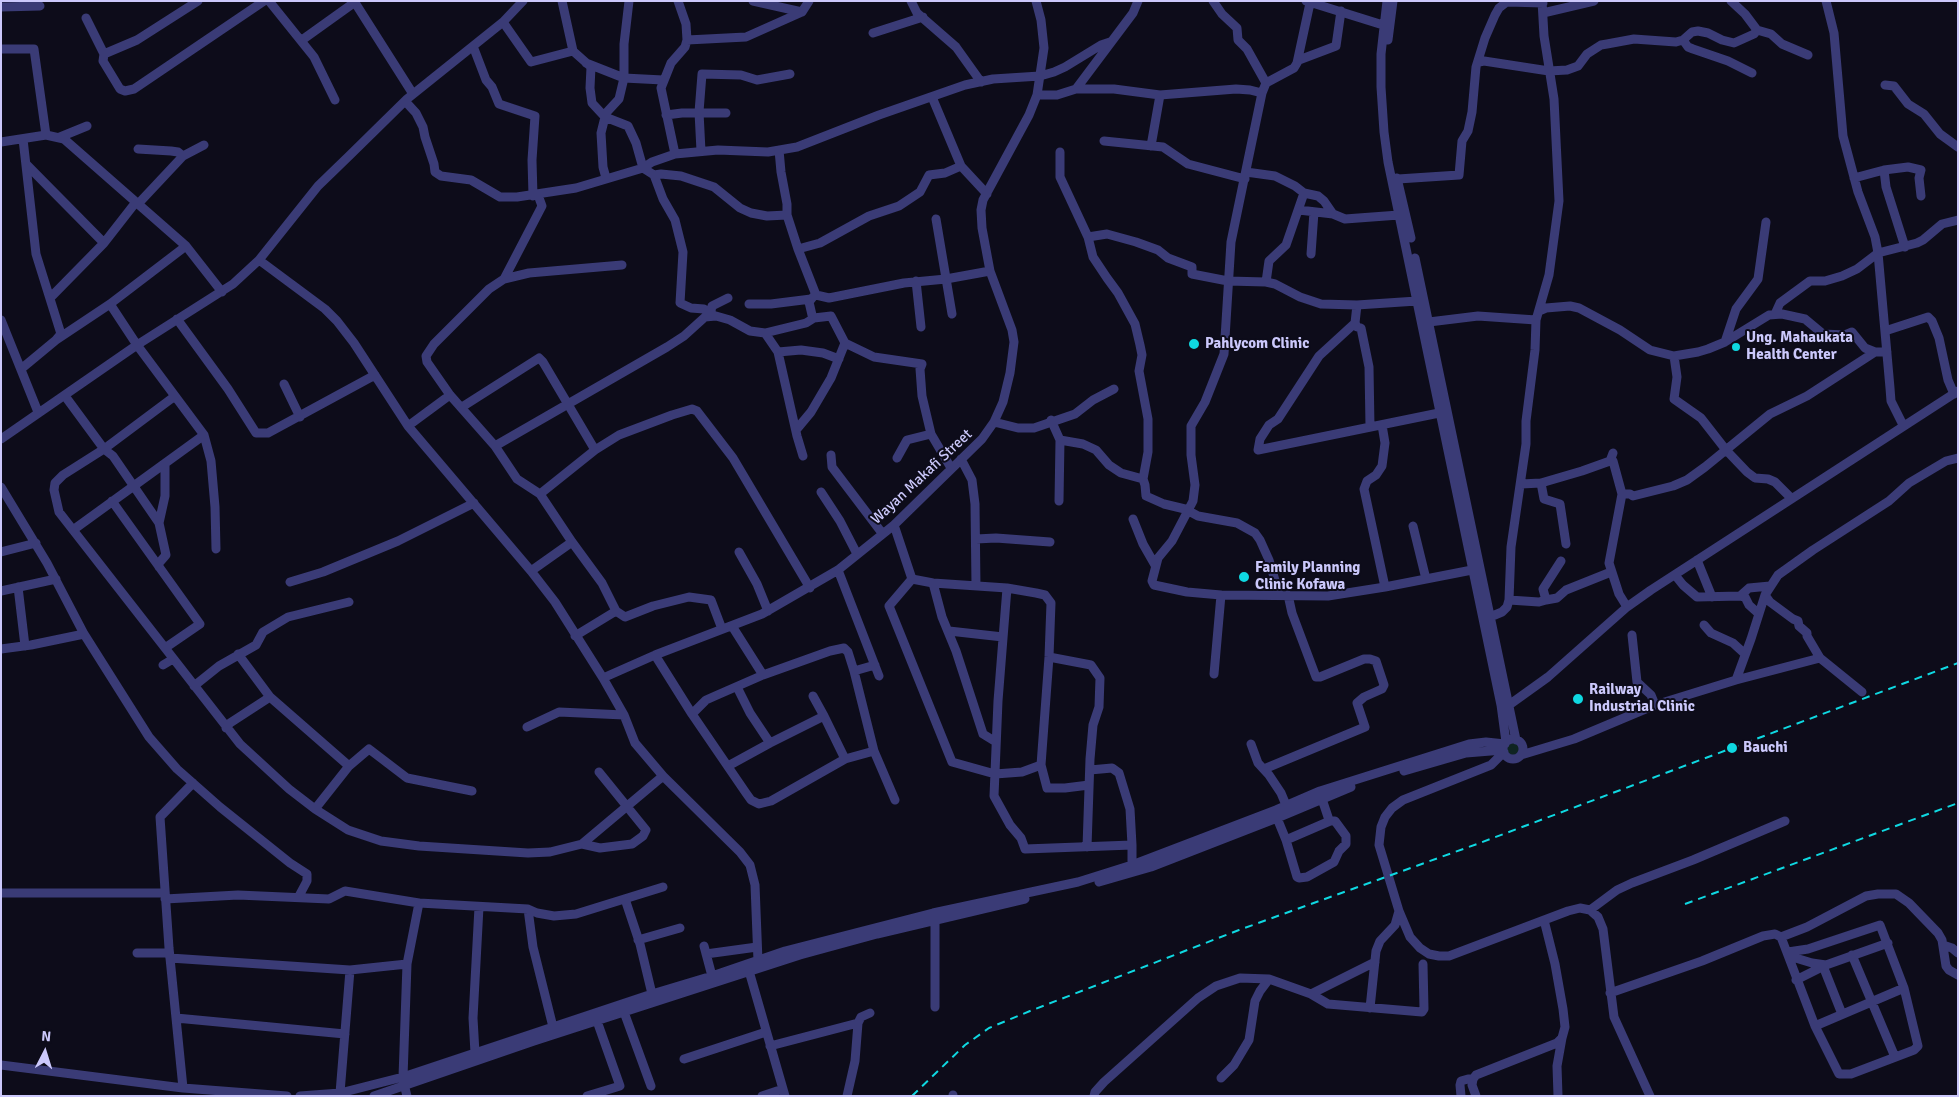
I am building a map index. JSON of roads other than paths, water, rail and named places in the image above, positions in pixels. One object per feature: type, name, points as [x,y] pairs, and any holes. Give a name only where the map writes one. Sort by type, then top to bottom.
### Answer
[{"type":"street","points":[[104,54],[137,40],[198,1]]},
{"type":"street","points":[[86,18],[104,54],[103,61],[120,89],[125,92],[134,89],[264,1]]},
{"type":"street","points":[[269,1],[314,57],[335,100]]},
{"type":"street","points":[[1,439],[137,344],[233,284],[259,260],[318,186],[405,101],[503,22],[523,1]]},
{"type":"street","points":[[562,1],[573,51],[583,62],[591,67],[590,88],[592,103],[605,117],[628,126],[636,143],[643,168],[654,174],[669,174],[714,187],[740,208],[751,213],[767,216],[787,215]]},
{"type":"street","points":[[606,178],[603,167],[601,133],[606,113],[618,99],[624,78],[624,44],[629,1]]},
{"type":"street","points":[[675,154],[661,88],[671,63],[685,47],[688,40],[686,24],[678,1]]},
{"type":"street","points":[[753,1],[802,12]]},
{"type":"street","points":[[688,40],[746,37],[802,12],[809,1]]},
{"type":"street","points":[[911,1],[917,13],[956,47],[982,82]]},
{"type":"street","name":"Wayan Makafi Street","points":[[603,678],[655,655],[768,611],[838,570],[894,525],[982,439],[994,422],[1003,402],[1010,373],[1014,342],[1012,330],[990,271],[982,228],[981,210],[986,194],[1029,115],[1037,95],[1044,48],[1041,20],[1036,1]]},
{"type":"street","points":[[1076,89],[1134,13],[1138,1]]},
{"type":"street","points":[[1213,1],[1222,14],[1237,28],[1238,40],[1247,49],[1266,83]]},
{"type":"street","points":[[1386,1],[1383,25],[1381,87],[1384,132],[1439,413],[1502,705],[1506,757],[1518,757]]},
{"type":"street","points":[[1393,1],[1387,52],[1387,90],[1390,128],[1398,179],[1509,705],[1523,750],[1518,757]]},
{"type":"street","points":[[1543,13],[1594,1]]},
{"type":"street","points":[[1731,1],[1745,14],[1756,30],[1771,34],[1782,44],[1808,54]]},
{"type":"street","points":[[1826,1],[1834,33],[1842,136],[1854,178],[1875,237],[1892,401],[1903,425]]},
{"type":"street","points":[[302,40],[354,2],[413,94]]},
{"type":"street","points":[[1383,25],[1336,7],[1308,2],[1299,60],[1294,68],[1266,83],[1262,93],[1231,242],[1224,354],[1205,402],[1191,426],[1190,448],[1195,485],[1193,501],[1189,511],[1155,565],[1152,581],[1154,585],[1187,592],[1221,595],[1328,596],[1472,570]]},
{"type":"street","points":[[1398,179],[1459,175],[1462,141],[1468,132],[1470,121],[1476,67],[1494,15],[1505,2],[1542,2],[1549,71],[1554,99],[1559,170],[1559,201],[1549,275],[1536,320],[1535,350],[1529,385],[1521,484],[1511,547],[1509,600],[1507,607],[1502,612],[1490,618]]},
{"type":"street","points":[[1,7],[40,6]]},
{"type":"street","points":[[1299,60],[1336,46],[1336,7]]},
{"type":"street","points":[[873,33],[923,17]]},
{"type":"street","points":[[503,22],[531,62],[573,51]]},
{"type":"street","points":[[1479,62],[1484,61],[1549,71],[1573,69],[1578,66],[1587,54],[1600,45],[1634,39],[1676,42],[1683,40],[1692,32],[1698,30],[1734,43],[1754,34],[1756,30]]},
{"type":"street","points":[[1683,40],[1688,47],[1728,61],[1752,73]]},
{"type":"street","points":[[405,101],[416,113],[423,127],[435,172],[441,176],[472,180],[500,197],[536,195],[576,188],[643,168],[652,162],[675,154],[701,151],[768,152],[797,147],[879,115],[965,85],[993,79],[1040,76],[1065,68],[1090,51],[1110,42]]},
{"type":"street","points":[[472,46],[499,104],[535,116],[532,160],[536,195],[542,206],[504,279]]},
{"type":"street","points":[[1,49],[34,49],[46,135]]},
{"type":"street","points":[[583,62],[624,78],[663,80]]},
{"type":"street","points":[[701,151],[699,112],[702,74],[741,75],[757,80],[790,74]]},
{"type":"street","points":[[1885,85],[1894,86],[1908,104],[1924,114],[1940,134],[1958,147]]},
{"type":"street","points":[[1037,95],[1057,96],[1076,89],[1114,89],[1160,95],[1236,89],[1262,93]]},
{"type":"street","points":[[1151,146],[1160,95]]},
{"type":"street","points":[[932,97],[961,166],[986,194]]},
{"type":"street","points":[[666,116],[699,112],[726,114]]},
{"type":"street","points":[[1,142],[46,135],[60,137],[87,126]]},
{"type":"street","points":[[60,137],[186,246],[222,292]]},
{"type":"street","points":[[23,139],[36,254],[61,334],[56,340]]},
{"type":"street","points":[[1104,141],[1163,147],[1188,164],[1246,175],[1275,176],[1304,193],[1318,196],[1324,200],[1333,214]]},
{"type":"street","points":[[50,297],[104,243],[137,203],[183,156],[204,145]]},
{"type":"street","points":[[138,149],[178,152],[183,156]]},
{"type":"street","points":[[779,150],[787,215],[813,297],[810,308],[814,318]]},
{"type":"street","points":[[1060,152],[1060,177],[1088,237],[1093,257],[1118,293],[1135,324],[1142,355],[1139,371],[1148,418],[1148,452],[1143,479],[1146,496],[1198,516],[1237,523],[1255,533],[1260,540],[1292,613],[1316,676],[1320,677],[1364,659],[1370,659],[1376,661],[1384,685],[1382,689],[1358,703],[1365,727],[1264,769]]},
{"type":"street","points":[[26,164],[104,243]]},
{"type":"street","points":[[798,250],[820,243],[869,216],[899,206],[920,192],[929,175],[945,173],[961,166]]},
{"type":"street","points":[[1854,178],[1908,166],[1921,170],[1921,196]]},
{"type":"street","points":[[1884,170],[1886,186],[1905,247]]},
{"type":"street","points":[[654,174],[663,199],[675,220],[683,252],[680,304],[691,308],[704,308],[710,316]]},
{"type":"street","points":[[1266,282],[1269,261],[1286,245],[1304,193]]},
{"type":"street","points":[[1299,210],[1333,214],[1340,218],[1353,220],[1399,215]]},
{"type":"street","points":[[1311,254],[1314,212]]},
{"type":"street","points":[[936,219],[952,314]]},
{"type":"street","points":[[1775,314],[1780,303],[1810,282],[1834,279],[1856,269],[1878,253],[1905,247],[1923,240],[1942,224],[1958,220]]},
{"type":"street","points":[[1725,342],[1736,309],[1758,279],[1766,222]]},
{"type":"street","points":[[1088,237],[1107,234],[1136,242],[1158,250],[1168,258],[1192,266],[1192,274],[1228,282],[1266,282],[1321,304],[1357,305],[1417,301]]},
{"type":"street","points":[[21,369],[56,340],[110,304],[186,246]]},
{"type":"street","points":[[259,260],[325,308],[354,343],[408,426],[531,570],[555,602],[574,636],[603,678],[624,715],[635,742],[663,776],[740,852],[750,865],[755,885],[758,961]]},
{"type":"street","points":[[622,265],[529,273],[504,279],[489,289],[427,353],[427,362],[450,396],[462,407],[495,446],[517,479],[540,494],[602,583],[616,611],[625,617],[653,606],[689,597],[711,600],[722,629]]},
{"type":"street","points":[[749,304],[771,304],[813,297],[829,298],[916,281],[946,279],[990,271]]},
{"type":"street","points":[[916,281],[921,327]]},
{"type":"street","points":[[710,316],[712,306],[728,298]]},
{"type":"street","points":[[110,304],[204,435],[211,460],[216,549]]},
{"type":"street","points":[[1357,305],[1355,323],[1319,356],[1278,419],[1269,425],[1260,439],[1258,450],[1439,413]]},
{"type":"street","points":[[1539,311],[1546,308],[1570,306],[1579,308],[1620,330],[1650,350],[1674,356],[1698,352],[1725,342],[1770,315],[1775,314],[1805,320],[1822,334],[1845,335],[1848,332],[1852,332],[1865,348],[1875,352],[1887,352]]},
{"type":"street","points":[[495,446],[668,347],[684,336],[705,317],[710,316],[730,320],[754,332],[765,333],[806,323],[814,318],[832,316],[845,343],[874,357],[922,364]]},
{"type":"street","points":[[1429,322],[1478,316],[1536,320]]},
{"type":"street","points":[[1509,705],[1548,677],[1627,607],[1696,560],[1956,392],[1948,380],[1938,338],[1932,321],[1928,317],[1885,331]]},
{"type":"street","points":[[178,318],[228,389],[256,434],[268,433],[376,375]]},
{"type":"street","points":[[1,320],[38,412]]},
{"type":"street","points":[[1355,323],[1358,327],[1362,328],[1369,367],[1370,427]]},
{"type":"street","points":[[765,333],[778,352],[803,456]]},
{"type":"street","points":[[796,430],[811,412],[831,378],[845,343]]},
{"type":"street","points":[[778,352],[801,350],[823,353],[839,359]]},
{"type":"street","points":[[1622,494],[1633,496],[1673,486],[1696,474],[1770,414],[1807,396],[1875,352]]},
{"type":"street","points":[[922,354],[920,369],[922,396],[931,434],[951,468]]},
{"type":"street","points":[[1674,356],[1677,377],[1674,399],[1702,418],[1726,450],[1747,472],[1755,478],[1768,479],[1775,482],[1791,498]]},
{"type":"street","points":[[462,407],[539,358],[544,362],[595,450]]},
{"type":"street","points":[[284,384],[300,417]]},
{"type":"street","points":[[994,422],[1018,428],[1034,428],[1051,420],[1058,420],[1075,414],[1093,400],[1114,388]]},
{"type":"street","points":[[65,396],[104,449],[113,456],[159,524],[166,555],[159,562],[159,567]]},
{"type":"street","points":[[175,396],[104,449],[63,475],[55,483],[54,490],[59,512],[226,728],[262,766],[315,809],[348,830],[381,841],[419,846],[528,853],[550,852],[582,844],[663,776]]},
{"type":"street","points":[[408,426],[450,396]]},
{"type":"street","points":[[540,494],[595,450],[627,431],[687,410],[696,411],[733,458],[810,588]]},
{"type":"street","points":[[1051,420],[1060,440],[1059,501]]},
{"type":"street","points":[[1382,425],[1385,443],[1382,466],[1376,475],[1367,481],[1364,489],[1385,587]]},
{"type":"street","points":[[897,458],[907,440],[931,434]]},
{"type":"street","points":[[73,530],[204,435]]},
{"type":"street","points":[[1060,440],[1083,444],[1096,450],[1109,465],[1121,473],[1143,479]]},
{"type":"street","points":[[830,455],[832,467],[882,533]]},
{"type":"street","points":[[1521,484],[1542,483],[1610,460],[1613,457],[1622,494],[1609,563],[1619,594],[1627,607]]},
{"type":"street","points":[[1736,680],[1765,594],[1778,575],[1790,564],[1889,501],[1909,484],[1946,461],[1958,458]]},
{"type":"street","points":[[961,459],[972,480],[975,504],[976,586]]},
{"type":"street","points":[[159,524],[165,496],[165,465]]},
{"type":"street","points":[[1542,483],[1544,499],[1560,504],[1566,544]]},
{"type":"street","points":[[1,487],[36,543],[84,634],[149,737],[177,769],[193,783],[290,863],[307,874],[307,881],[299,896]]},
{"type":"street","points":[[822,492],[858,554]]},
{"type":"street","points":[[112,501],[200,624],[165,648]]},
{"type":"street","points":[[290,582],[323,572],[398,541],[474,503]]},
{"type":"street","points":[[1133,519],[1143,544],[1155,565]]},
{"type":"street","points":[[894,525],[912,579]]},
{"type":"street","points":[[1413,526],[1426,579]]},
{"type":"street","points":[[976,539],[996,538],[1050,542]]},
{"type":"street","points":[[531,570],[572,542]]},
{"type":"street","points":[[1,552],[36,543]]},
{"type":"street","points":[[738,552],[757,584],[768,611]]},
{"type":"street","points":[[1696,560],[1712,597]]},
{"type":"street","points":[[1546,600],[1543,589],[1561,561]]},
{"type":"street","points":[[838,570],[879,676]]},
{"type":"street","points":[[1509,600],[1539,602],[1557,598],[1566,590],[1611,572]]},
{"type":"street","points":[[1675,575],[1697,597],[1745,597],[1749,605],[1759,614]]},
{"type":"street","points":[[1,591],[56,579]]},
{"type":"street","points":[[912,579],[932,583],[1007,588],[1045,595],[1051,603],[1050,657],[1041,765],[1047,788],[1089,785]]},
{"type":"street","points":[[912,579],[888,606],[952,762],[995,774],[1022,772],[1041,765]]},
{"type":"street","points":[[932,583],[983,734],[996,742]]},
{"type":"street","points":[[1740,596],[1749,588],[1770,586]]},
{"type":"street","points":[[18,587],[25,646]]},
{"type":"street","points":[[1007,588],[994,796],[1010,825],[1021,838],[1025,849],[1132,845]]},
{"type":"street","points":[[1765,594],[1770,602],[1798,621],[1807,633],[1820,658],[1862,692]]},
{"type":"street","points":[[1214,674],[1221,595]]},
{"type":"street","points":[[194,686],[238,654],[256,645],[263,632],[288,617],[349,602]]},
{"type":"street","points":[[574,636],[616,611]]},
{"type":"street","points":[[1704,625],[1711,633],[1733,643],[1745,654]]},
{"type":"street","points":[[732,626],[763,676]]},
{"type":"street","points":[[949,632],[1003,637]]},
{"type":"street","points":[[1,649],[84,634]]},
{"type":"street","points":[[1632,635],[1637,682],[1651,695],[1655,705]]},
{"type":"street","points":[[692,714],[706,700],[763,676],[844,648],[848,652],[854,671],[874,751],[895,800]]},
{"type":"street","points":[[238,654],[270,696],[349,766]]},
{"type":"street","points":[[655,655],[692,714],[751,800],[759,804],[771,801],[846,759],[874,751]]},
{"type":"street","points":[[1050,657],[1091,665],[1100,678],[1099,707],[1093,725],[1087,847]]},
{"type":"street","points":[[1650,1096],[1614,1017],[1603,929],[1598,917],[1590,910],[1580,908],[1449,956],[1430,954],[1420,948],[1410,937],[1399,911],[1379,845],[1381,827],[1385,817],[1392,808],[1403,800],[1491,765],[1497,765],[1535,750],[1574,739],[1655,705],[1736,680],[1820,658]]},
{"type":"street","points":[[163,666],[173,659]]},
{"type":"street","points":[[854,671],[875,665]]},
{"type":"street","points":[[738,687],[750,713],[770,743]]},
{"type":"street","points":[[226,728],[230,723],[270,696]]},
{"type":"street","points":[[812,696],[846,759]]},
{"type":"street","points":[[527,727],[559,712],[624,715]]},
{"type":"street","points":[[728,766],[824,716]]},
{"type":"street","points":[[1491,765],[1511,740],[1535,750]]},
{"type":"street","points":[[374,1096],[404,1081],[475,1053],[785,951],[935,920],[1086,885],[1320,791],[1469,744],[1486,742],[1505,747]]},
{"type":"street","points":[[1251,744],[1258,763],[1281,793],[1286,806]]},
{"type":"street","points":[[300,1096],[340,1092],[404,1081],[934,913],[1078,882],[1127,869],[1151,867],[1277,818],[1344,789],[1466,753],[1505,747]]},
{"type":"street","points":[[315,809],[349,766],[369,750],[407,778],[472,791]]},
{"type":"street","points":[[1090,770],[1112,768],[1120,773],[1130,809],[1132,845],[1127,869]]},
{"type":"street","points":[[582,844],[600,848],[632,844],[643,836],[646,830],[628,805],[599,772]]},
{"type":"street","points":[[183,1088],[170,958],[160,817],[193,783]]},
{"type":"street","points":[[1322,799],[1330,821]]},
{"type":"street","points":[[1277,818],[1297,877],[1299,878],[1307,877],[1334,862],[1339,851],[1346,844],[1346,836],[1335,821],[1330,821],[1286,840]]},
{"type":"street","points":[[1590,910],[1617,890],[1632,883],[1693,860],[1785,821]]},
{"type":"street","points":[[1,893],[299,896],[329,899],[344,891],[419,903],[528,909],[554,916],[576,914],[663,888]]},
{"type":"street","points":[[1781,937],[1807,928],[1824,917],[1844,909],[1866,896],[1888,893],[1902,896],[1938,933],[1943,945],[1946,966],[1958,976]]},
{"type":"street","points":[[625,899],[652,994]]},
{"type":"street","points":[[407,1096],[404,1081],[407,964],[419,903]]},
{"type":"street","points":[[475,1053],[473,1018],[479,907]]},
{"type":"street","points":[[528,909],[533,947],[553,1027]]},
{"type":"street","points":[[1370,1008],[1375,962],[1380,941],[1395,925],[1399,911]]},
{"type":"street","points":[[935,920],[935,1007]]},
{"type":"street","points":[[1544,920],[1555,964],[1565,1027],[1557,1066],[1558,1096]]},
{"type":"street","points":[[1610,993],[1702,961],[1764,936],[1775,934],[1781,937],[1815,1026],[1839,1074],[1851,1074],[1914,1050],[1918,1046],[1904,988],[1880,925],[1788,954]]},
{"type":"street","points":[[638,940],[680,928]]},
{"type":"street","points":[[1796,980],[1825,966],[1888,942]]},
{"type":"street","points":[[1943,945],[1952,948],[1958,953]]},
{"type":"street","points":[[712,976],[705,950],[757,947]]},
{"type":"street","points":[[137,953],[169,953],[170,958]]},
{"type":"street","points":[[1788,954],[1812,964],[1825,966]]},
{"type":"street","points":[[1852,955],[1895,1057]]},
{"type":"street","points":[[170,958],[350,970],[407,964]]},
{"type":"street","points":[[1311,994],[1375,962]]},
{"type":"street","points":[[1094,1096],[1095,1092],[1104,1082],[1198,998],[1216,986],[1240,978],[1269,979],[1311,994],[1328,1004],[1422,1012],[1424,1009],[1423,964]]},
{"type":"street","points":[[1825,966],[1842,1014]]},
{"type":"street","points":[[340,1092],[350,970]]},
{"type":"street","points":[[749,971],[784,1092],[762,1096]]},
{"type":"street","points":[[1221,1078],[1234,1065],[1249,1040],[1255,1001],[1269,979]]},
{"type":"street","points":[[1815,1026],[1904,988]]},
{"type":"street","points":[[624,1012],[651,1086]]},
{"type":"street","points":[[846,1096],[856,1061],[858,1023],[861,1017],[870,1013]]},
{"type":"street","points":[[176,1018],[345,1034]]},
{"type":"street","points":[[587,1096],[620,1086],[597,1021]]},
{"type":"street","points":[[770,1046],[858,1023]]},
{"type":"street","points":[[684,1059],[766,1032]]},
{"type":"street","points":[[1476,1096],[1472,1085],[1473,1080],[1482,1072],[1557,1043],[1562,1038]]},
{"type":"street","points":[[1,1065],[224,1094],[288,1096]]},
{"type":"street","points":[[1,1071],[211,1096]]},
{"type":"street","points":[[1461,1096],[1461,1082],[1468,1079],[1473,1080]]},
{"type":"railway","points":[[912,1096],[965,1045],[989,1028],[1030,1011],[1239,930],[1477,844],[1958,663]]},
{"type":"railway","points":[[1685,904],[1958,803]]},
{"type":"place","name":"Pahlycom Clinic","points":[[1194,344]]},
{"type":"place","name":"Ung. Mahaukata Health Center","points":[[1736,347]]},
{"type":"place","name":"Family Planning Clinic Kofawa","points":[[1244,577]]},
{"type":"place","name":"Railway Industrial Clinic","points":[[1578,699]]},
{"type":"place","name":"Bauchi","points":[[1732,748]]}]
